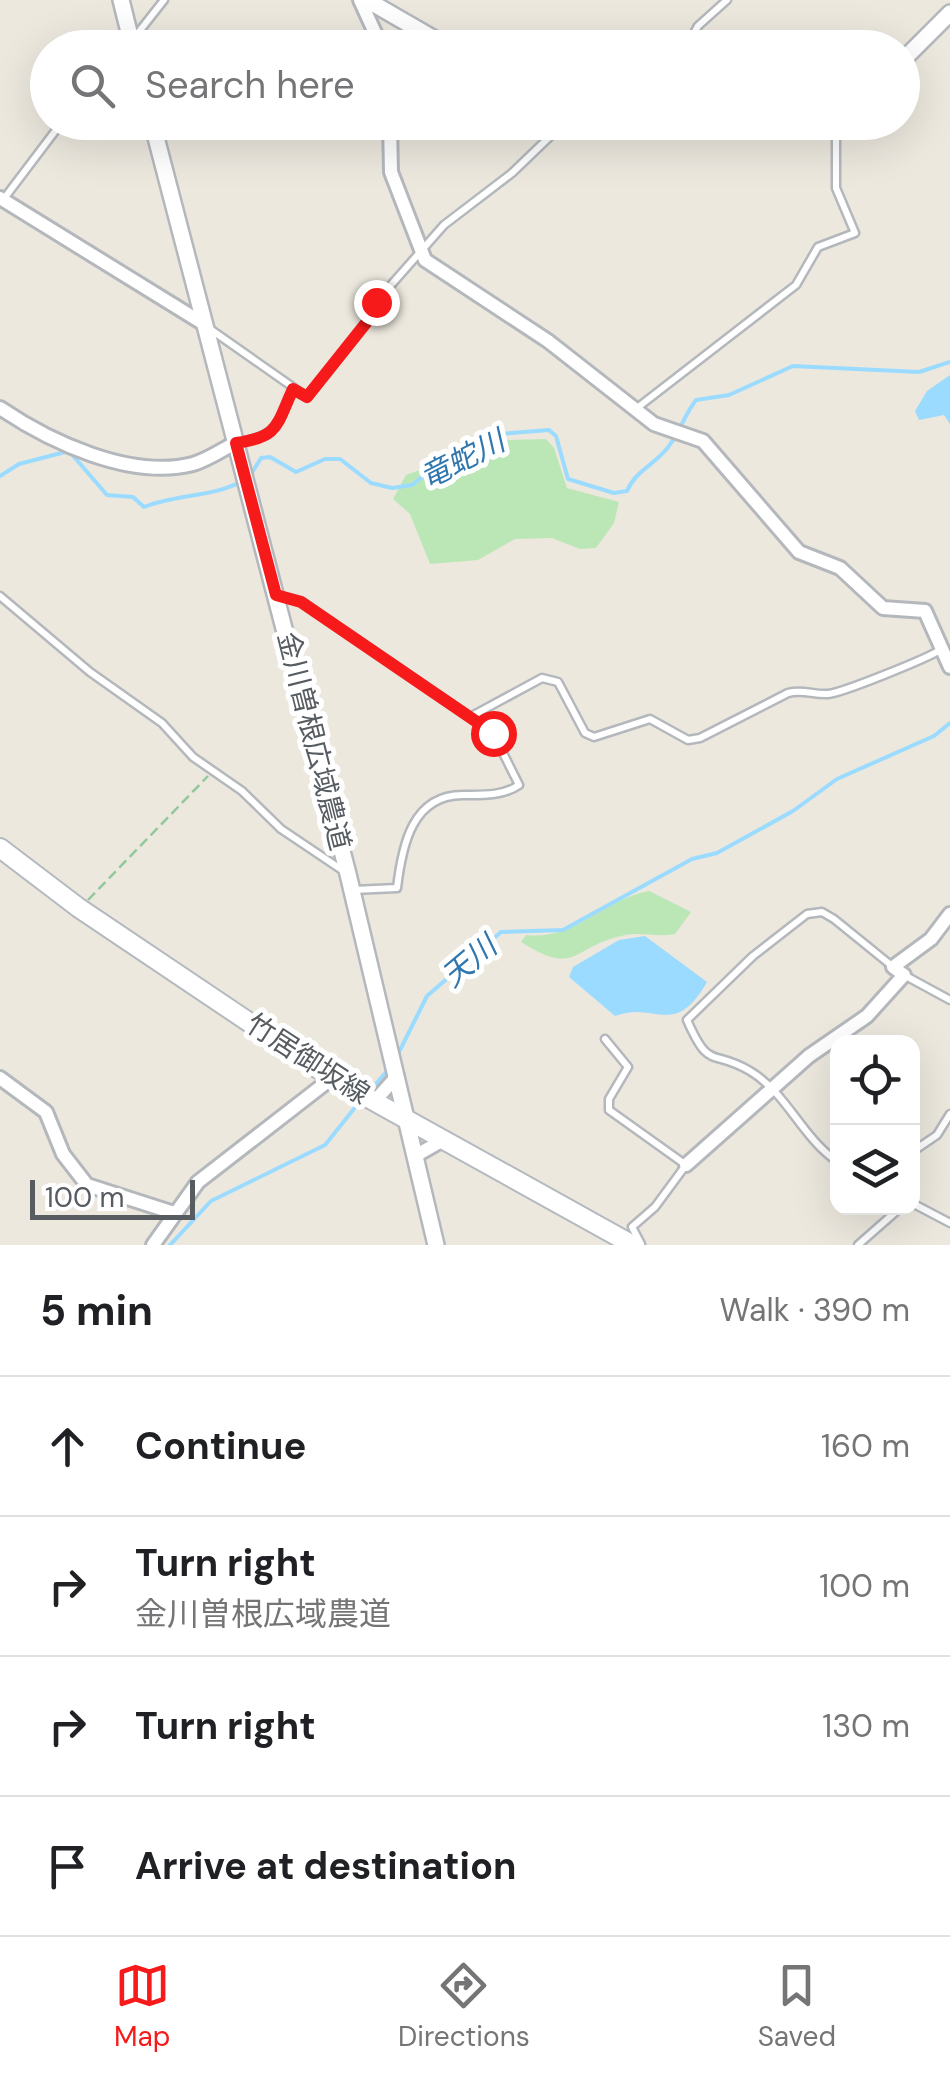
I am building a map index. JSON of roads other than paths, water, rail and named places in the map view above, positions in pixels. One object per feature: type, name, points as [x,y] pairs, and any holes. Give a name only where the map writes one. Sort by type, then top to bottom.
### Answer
[{"type":"main road","name":"竹居御坂線","points":[[0,848],[79,908],[332,1078],[633,1245]]},
{"type":"street","points":[[121,0],[127,30]]},
{"type":"street","points":[[364,0],[375,30]]},
{"type":"street","points":[[364,0],[418,30]]},
{"type":"street","points":[[920,43],[950,13]]},
{"type":"street","name":"金川曽根広域農道","points":[[157,140],[350,882],[436,1245]]},
{"type":"street","points":[[390,140],[391,172],[422,254],[548,341],[633,410],[703,441],[799,552],[840,568],[883,608],[926,611],[950,667]]},
{"type":"street","points":[[1,199],[204,324]]},
{"type":"street","points":[[0,408],[66,445],[122,463],[195,463],[236,443]]},
{"type":"street","points":[[686,1165],[810,1056],[868,1016],[898,971],[950,914]]},
{"type":"street","points":[[367,1098],[396,1072]]},
{"type":"street","points":[[0,1078],[46,1112],[63,1154],[87,1185],[174,1213]]},
{"type":"street","points":[[156,1243],[198,1182],[332,1078]]},
{"type":"street","points":[[415,1156],[443,1140]]},
{"type":"lane","points":[[142,30],[164,0]]},
{"type":"lane","points":[[696,30],[726,0]]},
{"type":"lane","points":[[1,199],[48,140]]},
{"type":"lane","points":[[204,324],[307,397],[366,323],[376,302],[444,225],[512,174],[547,140]]},
{"type":"lane","points":[[633,410],[796,285],[818,247],[854,233],[836,188],[836,140]]},
{"type":"lane","points":[[236,443],[266,438],[274,432],[293,389]]},
{"type":"lane","points":[[0,596],[90,672],[162,724],[212,772],[242,791],[281,829],[350,882],[397,888],[402,849],[425,807],[457,795],[482,796],[519,785],[493,733],[301,602],[276,595]]},
{"type":"lane","points":[[470,717],[542,678],[558,682],[585,732],[594,736],[650,719],[688,740],[735,724],[788,693],[803,689],[830,694],[900,665],[923,661],[941,649]]},
{"type":"lane","points":[[830,1155],[803,1132],[773,1090],[751,1072],[712,1060],[701,1051],[688,1020],[691,1014],[713,1000],[753,956],[815,912],[834,919],[898,971],[950,1000]]},
{"type":"lane","points":[[606,1039],[628,1067],[609,1099],[609,1110],[686,1165],[655,1207],[632,1227],[641,1245]]},
{"type":"lane","points":[[920,1147],[937,1135],[950,1114]]},
{"type":"lane","points":[[920,1207],[950,1223]]},
{"type":"lane","points":[[858,1245],[892,1215]]},
{"type":"water","points":[[950,375],[950,424],[944,415],[919,420],[915,411],[927,391]]},
{"type":"water","points":[[645,936],[707,982],[684,1010],[664,1015],[629,1012],[615,1016],[569,977],[573,967],[619,940]]},
{"type":"waterway","name":"竜蛇川","points":[[250,476],[261,458],[270,457],[296,472],[325,459],[340,459],[371,483],[392,488],[412,485],[435,467],[465,462],[500,434],[549,430],[556,436],[568,479],[614,493],[627,491],[636,477],[666,450],[696,400],[729,395],[793,366],[919,372],[950,362]]},
{"type":"waterway","name":"竜蛇川","points":[[0,476],[19,464],[69,451],[107,495],[133,497],[144,507],[220,490],[242,481]]},
{"type":"waterway","name":"天川","points":[[398,1054],[427,996],[501,932],[563,930],[692,859],[717,853],[793,811],[837,779],[934,736],[950,723]]},
{"type":"waterway","name":"天川","points":[[368,1093],[388,1070]]},
{"type":"waterway","name":"天川","points":[[170,1245],[211,1201],[325,1145],[361,1100]]}]
